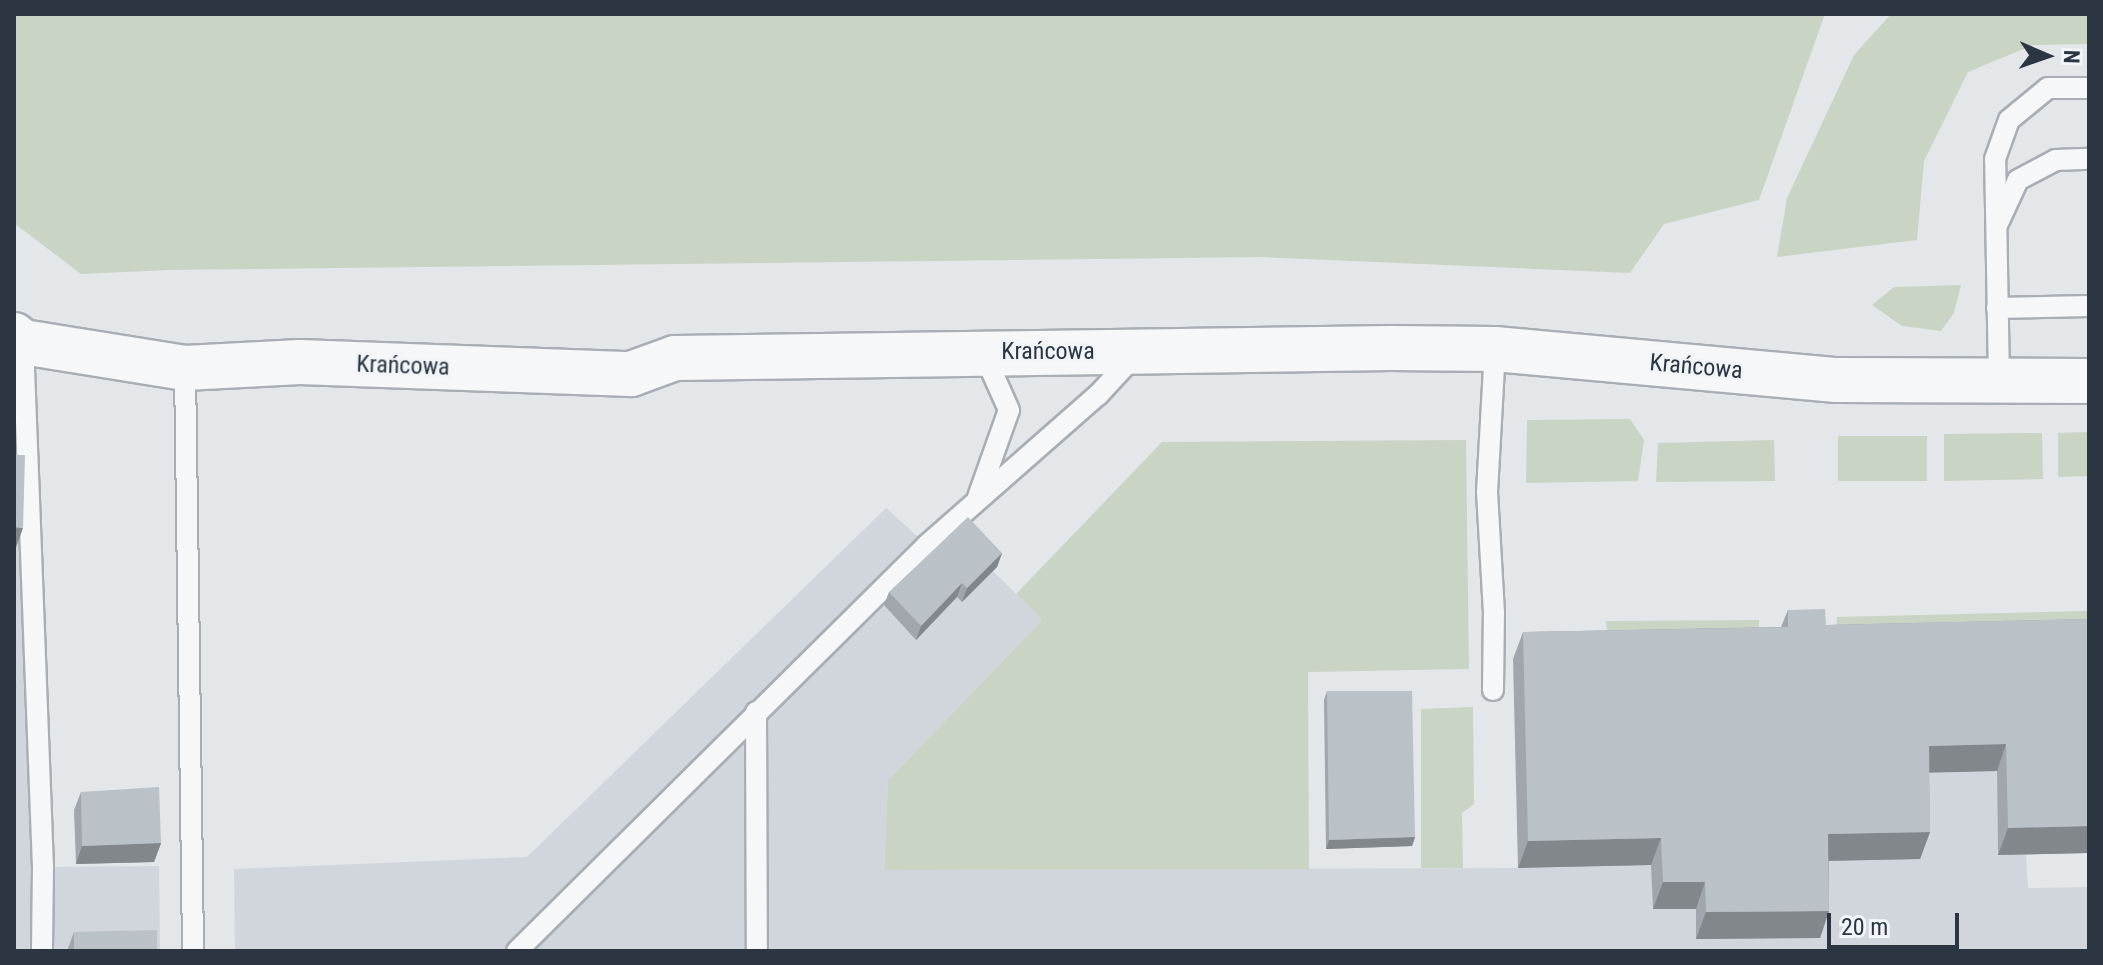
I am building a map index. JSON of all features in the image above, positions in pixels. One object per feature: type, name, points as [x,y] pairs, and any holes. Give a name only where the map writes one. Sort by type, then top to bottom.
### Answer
[{"type":"street","name":"Krańcowa","points":[[19,338],[185,368],[300,362],[631,374],[675,358],[982,352],[1495,349],[1837,380],[2089,381]]},
{"type":"lane","points":[[1999,381],[1995,159],[2009,120],[2048,88],[2089,88]]},
{"type":"lane","points":[[1995,230],[2018,180],[2056,160],[2089,159]]},
{"type":"lane","points":[[1997,308],[2089,306]]},
{"type":"lane","points":[[19,338],[43,867],[42,951]]},
{"type":"lane","points":[[1493,690],[1494,613],[1487,492],[1495,349]]},
{"type":"lane","points":[[978,497],[1009,410],[982,352]]},
{"type":"lane","points":[[517,951],[756,712],[978,497],[1098,395],[1138,352]]},
{"type":"lane","points":[[185,368],[193,951]]},
{"type":"lane","points":[[756,712],[757,951]]},
{"type":"shaded area","points":[[14,432],[19,432],[44,867],[159,866],[160,951],[14,951]]},
{"type":"shaded area","points":[[886,508],[927,545],[984,562],[1042,620],[888,780],[884,870],[1518,868],[1920,859],[1919,773],[1997,771],[1998,855],[2026,855],[2028,888],[2089,887],[2089,951],[235,951],[234,869],[527,857]]},
{"type":"green space","points":[[14,14],[1825,14],[1759,200],[1664,224],[1630,273],[1261,257],[169,270],[81,274],[14,223]]},
{"type":"green space","points":[[1891,14],[2089,14],[2089,44],[2033,45],[1968,72],[1924,161],[1917,240],[1777,257],[1787,198],[1854,55]]},
{"type":"green space","points":[[1961,285],[1954,313],[1941,331],[1902,326],[1872,305],[1894,287]]},
{"type":"green space","points":[[1630,419],[1644,440],[1638,481],[1526,483],[1527,420]]},
{"type":"green space","points":[[2089,432],[2089,476],[2058,477],[2058,433]]},
{"type":"green space","points":[[2042,433],[2043,479],[1944,481],[1944,434]]},
{"type":"green space","points":[[1838,436],[1927,436],[1927,481],[1838,481]]},
{"type":"green space","points":[[1466,440],[1469,669],[1308,672],[1309,869],[884,870],[888,780],[1042,620],[1016,594],[1162,442]]},
{"type":"green space","points":[[1774,440],[1775,481],[1656,482],[1658,443]]},
{"type":"green space","points":[[2089,611],[2089,634],[1835,652],[1837,617]]},
{"type":"green space","points":[[1759,620],[1759,654],[1609,657],[1606,621]]},
{"type":"green space","points":[[1473,707],[1474,804],[1462,813],[1463,868],[1421,868],[1421,709]]},
{"type":"building","points":[[14,455],[25,455],[23,528],[15,527],[14,573]]},
{"type":"building","points":[[968,517],[1002,553],[967,588],[962,583],[921,626],[889,592]]},
{"type":"building","points":[[1825,609],[1826,625],[2089,619],[2089,826],[2008,828],[2006,744],[1929,746],[1930,832],[1828,834],[1829,911],[1706,912],[1705,882],[1663,882],[1661,838],[1528,841],[1523,632],[1788,627],[1788,610]]},
{"type":"building","points":[[1327,691],[1412,691],[1415,837],[1329,840]]},
{"type":"building","points":[[159,787],[161,843],[82,846],[81,792]]},
{"type":"building","points":[[157,930],[157,951],[74,951],[74,932]]}]
